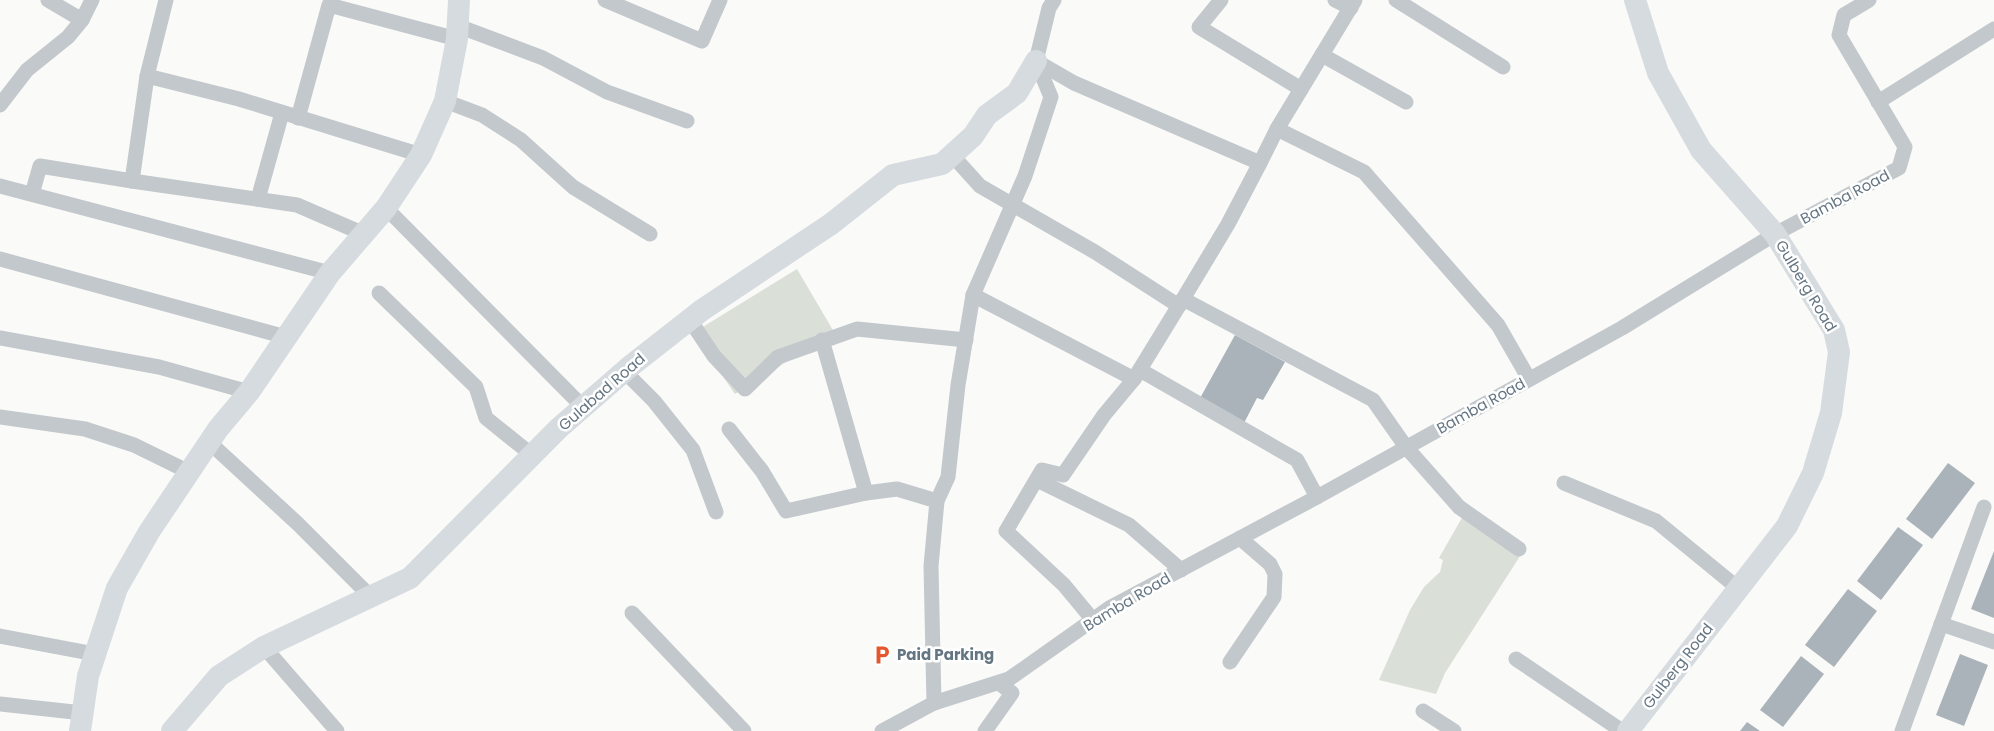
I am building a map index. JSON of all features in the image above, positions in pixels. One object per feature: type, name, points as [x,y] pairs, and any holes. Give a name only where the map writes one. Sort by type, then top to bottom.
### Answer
[{"type":"street","points":[[48,0],[82,20]]},
{"type":"street","points":[[0,105],[27,70],[68,37],[82,20],[92,0]]},
{"type":"street","points":[[132,181],[147,76],[166,0]]},
{"type":"street","points":[[0,704],[81,722],[88,676],[117,588],[149,532],[209,442],[249,392],[330,273],[386,208],[421,155],[445,102],[458,32],[459,0]]},
{"type":"street","points":[[605,0],[702,41],[720,0]]},
{"type":"street","points":[[934,703],[930,566],[937,501],[948,477],[958,385],[973,295],[1025,176],[1051,97],[1036,60],[1049,8],[1054,0]]},
{"type":"street","points":[[1221,0],[1199,27],[1301,89]]},
{"type":"street","points":[[1093,620],[1064,585],[1006,531],[1042,470],[1063,476],[1094,429],[1137,374],[1228,224],[1277,129],[1353,4],[1335,0]]},
{"type":"street","points":[[1396,0],[1503,67]]},
{"type":"street","name":"Gulberg Road","points":[[1628,731],[1787,526],[1813,473],[1831,413],[1838,372],[1839,352],[1834,330],[1775,234],[1701,150],[1658,73],[1635,0]]},
{"type":"street","name":"Bamba Road","points":[[882,731],[934,703],[1009,680],[1112,607],[1318,497],[1622,328],[1775,234],[1899,168],[1905,147],[1839,35],[1844,15],[1869,0]]},
{"type":"street","points":[[298,118],[328,2],[458,32],[543,58],[606,92],[687,121]]},
{"type":"street","points":[[1878,102],[1994,29]]},
{"type":"street","points":[[1322,54],[1406,102]]},
{"type":"street","points":[[1036,60],[1074,83],[1260,163]]},
{"type":"street","name":"Gulabad Road","points":[[175,730],[220,676],[264,648],[410,578],[532,454],[624,371],[690,320],[831,224],[894,175],[942,164],[973,136],[988,115],[1017,93],[1036,60]]},
{"type":"street","points":[[147,76],[239,99],[421,155]]},
{"type":"street","points":[[445,102],[482,115],[521,140],[573,187],[650,234]]},
{"type":"street","points":[[258,199],[282,113]]},
{"type":"street","points":[[1277,129],[1364,172],[1498,325],[1529,379]]},
{"type":"street","points":[[952,155],[980,186],[1181,302],[1373,400],[1406,447],[1459,508],[1519,549]]},
{"type":"street","points":[[32,194],[40,166],[297,205],[364,234]]},
{"type":"street","points":[[0,186],[330,273]]},
{"type":"street","points":[[386,208],[583,407]]},
{"type":"street","points":[[0,259],[286,337]]},
{"type":"street","points":[[379,293],[476,388],[486,418],[532,454]]},
{"type":"street","points":[[973,295],[1137,374],[1297,460],[1318,497]]},
{"type":"street","points":[[690,320],[714,356],[745,389],[778,357],[857,329],[966,340]]},
{"type":"street","points":[[0,338],[158,367],[249,392]]},
{"type":"street","points":[[822,340],[866,493]]},
{"type":"street","points":[[624,371],[654,401],[693,450],[716,512]]},
{"type":"street","points":[[0,417],[85,429],[134,445],[189,472]]},
{"type":"street","points":[[729,429],[762,471],[786,511],[866,493],[897,489],[937,501]]},
{"type":"street","points":[[209,442],[298,524],[370,596]]},
{"type":"street","points":[[1036,480],[1128,525],[1181,570]]},
{"type":"street","points":[[1564,483],[1656,521],[1739,588]]},
{"type":"street","points":[[1902,731],[1984,507]]},
{"type":"street","points":[[1230,662],[1274,597],[1275,574],[1270,564],[1240,538]]},
{"type":"street","points":[[632,613],[744,731]]},
{"type":"street","points":[[1941,624],[1994,642]]},
{"type":"street","points":[[0,636],[95,654]]},
{"type":"street","points":[[264,648],[337,731]]},
{"type":"street","points":[[1516,658],[1622,731]]},
{"type":"street","points":[[985,731],[1012,693],[999,683]]},
{"type":"street","points":[[1424,711],[1454,731]]},
{"type":"shaded area","points":[[797,269],[834,332],[735,394],[693,333]]},
{"type":"shaded area","points":[[1463,516],[1522,553],[1445,673],[1436,694],[1379,680],[1410,610],[1424,587],[1440,572],[1443,560],[1439,558]]},
{"type":"building","points":[[1235,335],[1285,362],[1263,400],[1257,398],[1244,423],[1199,400]]},
{"type":"building","points":[[1948,463],[1975,483],[1932,539],[1906,519]]},
{"type":"building","points":[[1898,527],[1923,545],[1881,600],[1857,581]]},
{"type":"building","points":[[1994,551],[1994,618],[1971,609]]},
{"type":"building","points":[[1848,589],[1877,611],[1834,667],[1805,645]]},
{"type":"building","points":[[1960,654],[1988,665],[1964,726],[1936,715]]},
{"type":"building","points":[[1801,656],[1824,674],[1783,727],[1760,710]]},
{"type":"building","points":[[1747,722],[1760,731],[1740,731]]},
{"type":"place","name":"Paid Parking","points":[[882,655]]}]
